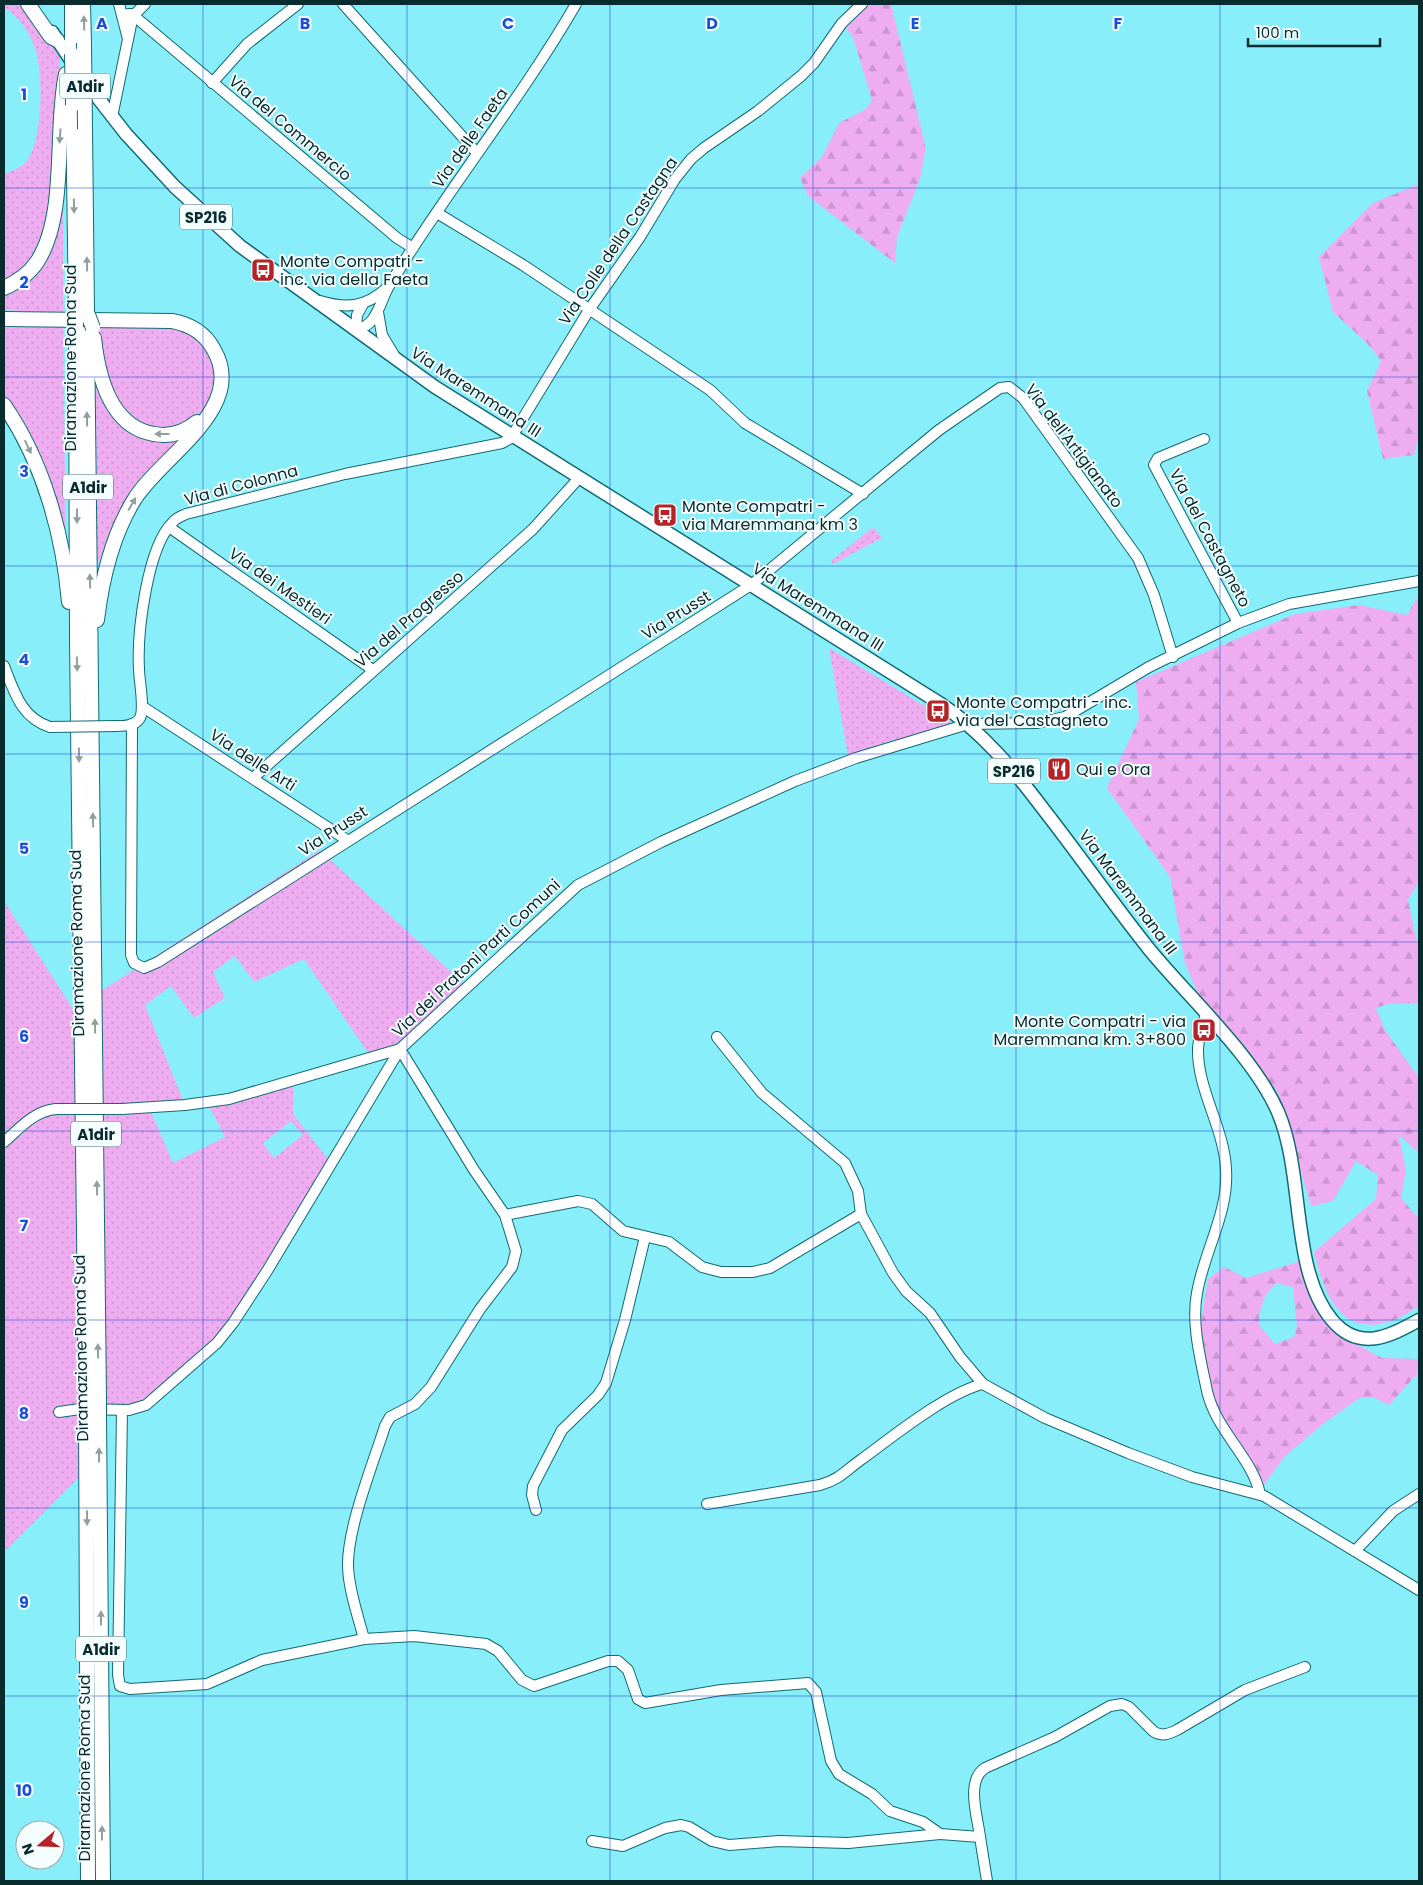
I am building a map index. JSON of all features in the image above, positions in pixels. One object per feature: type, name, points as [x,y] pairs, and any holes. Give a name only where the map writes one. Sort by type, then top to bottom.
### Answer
[{"type":"highway","points":[[28,4],[51,37],[57,40]]},
{"type":"highway","name":"Diramazione Roma Sud","points":[[72,4],[73,105],[81,312],[85,328],[91,647],[92,1400]]},
{"type":"highway","name":"Diramazione Roma Sud","points":[[81,312],[85,129],[83,4]]},
{"type":"highway","points":[[4,288],[31,270],[46,242],[54,202],[66,70],[72,54]]},
{"type":"highway","points":[[4,320],[161,320],[186,325],[207,339],[218,358],[221,380],[213,408],[205,422],[160,468],[142,490],[125,517],[105,574],[91,647]]},
{"type":"highway","points":[[85,328],[103,385],[115,408],[132,425],[149,433],[176,433],[191,426],[213,408]]},
{"type":"highway","name":"Diramazione Roma Sud","points":[[85,328],[77,640],[103,1881]]},
{"type":"highway","points":[[4,405],[26,442],[49,500],[64,561],[72,622],[77,640]]},
{"type":"highway","name":"Diramazione Roma Sud","points":[[88,1881],[93,1416]]},
{"type":"main road","name":"Via Maremmana III","points":[[35,4],[57,40],[112,117],[154,165],[210,220],[240,246],[396,358],[512,436],[751,584],[941,704],[968,724],[1012,768],[1150,950],[1206,1014],[1258,1078],[1281,1120],[1292,1160],[1306,1262],[1317,1295],[1326,1312],[1347,1332],[1375,1339],[1394,1334],[1419,1320]]},
{"type":"street","points":[[212,82],[247,44],[298,4]]},
{"type":"street","points":[[343,4],[477,153]]},
{"type":"street","name":"Via delle Faeta","points":[[378,312],[388,288],[413,248],[538,66],[576,4]]},
{"type":"street","name":"Via Colle della Castagna","points":[[512,436],[589,310],[640,237],[675,179],[691,159],[704,148],[758,112],[800,76],[814,63],[842,24],[862,4]]},
{"type":"street","points":[[120,5],[127,14],[140,8]]},
{"type":"street","points":[[120,5],[129,42]]},
{"type":"street","points":[[112,117],[129,42],[140,8]]},
{"type":"street","name":"Via del Commercio","points":[[140,8],[149,28],[397,238],[413,248]]},
{"type":"street","points":[[436,213],[523,265],[710,390],[744,423],[864,494]]},
{"type":"street","points":[[315,300],[338,306],[363,304],[388,288]]},
{"type":"street","points":[[363,304],[357,315],[356,329],[368,325],[378,312]]},
{"type":"street","points":[[378,312],[382,335],[396,358]]},
{"type":"street","name":"Via dell'Artigianato","points":[[751,584],[864,494],[939,430],[1000,388],[1009,387],[1023,398],[1138,558],[1154,595],[1173,657]]},
{"type":"street","name":"Via di Colonna","points":[[169,527],[172,522],[186,514],[345,474],[502,443],[512,436]]},
{"type":"street","name":"Via del Castagneto","points":[[1204,439],[1158,458],[1154,466],[1238,623]]},
{"type":"street","name":"Via del Progresso","points":[[253,778],[533,530],[579,478]]},
{"type":"street","points":[[4,666],[19,703],[33,719],[50,727],[116,726],[132,724],[140,718],[142,707],[138,666],[139,627],[150,570],[169,527]]},
{"type":"street","name":"Via dei Mestieri","points":[[169,527],[373,670]]},
{"type":"street","name":"Via del Castagneto","points":[[968,724],[1037,723],[1065,717],[1148,667],[1173,657],[1238,623],[1289,604],[1419,581]]},
{"type":"street","name":"Via Prusst","points":[[132,724],[131,956],[134,963],[139,967],[148,968],[751,584]]},
{"type":"street","name":"Via delle Arti","points":[[142,707],[347,840]]},
{"type":"street","name":"Via dei Pratoni Parti Comuni","points":[[59,1412],[80,1409],[122,1410],[140,1407],[155,1398],[213,1346],[230,1327],[270,1266],[400,1049],[566,893],[589,878],[661,842],[801,779],[874,752],[947,732],[968,724]]},
{"type":"street","points":[[1206,1014],[1198,1046],[1200,1064],[1221,1140],[1227,1181],[1217,1227],[1197,1292],[1198,1334],[1205,1380],[1213,1410],[1221,1427],[1254,1476],[1260,1494]]},
{"type":"street","points":[[717,1037],[762,1093],[845,1163],[858,1191],[861,1214],[896,1278],[930,1313],[960,1357],[983,1384],[1045,1418],[1128,1453],[1192,1477],[1260,1494],[1419,1590]]},
{"type":"street","points":[[4,1142],[32,1118],[44,1111],[185,1105],[229,1099],[400,1049],[474,1170],[505,1215],[516,1250],[512,1267],[480,1309],[447,1364],[428,1391],[415,1404],[393,1415],[385,1426],[360,1505],[348,1560],[351,1586],[364,1639]]},
{"type":"street","points":[[505,1215],[584,1201],[596,1207],[623,1231],[669,1242],[696,1263],[709,1270],[757,1272],[777,1265],[861,1214]]},
{"type":"street","points":[[536,1510],[532,1495],[533,1486],[558,1436],[572,1418],[598,1396],[607,1380],[625,1320],[645,1237]]},
{"type":"street","points":[[707,1504],[820,1485],[836,1480],[859,1460],[921,1417],[969,1388],[983,1384]]},
{"type":"street","points":[[122,1410],[118,1675],[120,1686],[130,1689],[207,1684],[262,1660],[364,1639],[414,1636],[486,1644],[498,1651],[524,1682],[534,1686],[608,1661],[618,1661],[628,1670],[638,1700],[645,1703],[721,1690],[808,1683],[816,1692],[831,1761],[837,1773],[872,1794],[890,1811],[923,1822],[940,1834]]},
{"type":"street","points":[[1355,1551],[1394,1511],[1419,1494]]},
{"type":"street","points":[[987,1881],[974,1786],[976,1777],[985,1768],[1055,1736],[1113,1705],[1129,1706],[1153,1731],[1158,1734],[1165,1734],[1177,1730],[1245,1690],[1305,1667]]},
{"type":"street","points":[[592,1841],[623,1846],[669,1827],[681,1825],[689,1827],[712,1841],[729,1845],[779,1841],[848,1843],[940,1834],[980,1837]]},
{"type":"green space","points":[[4,4],[21,4],[60,57],[60,97],[48,209],[43,231],[30,259],[13,277],[4,282],[4,174],[25,163],[32,151],[39,121],[40,87],[37,56],[32,39],[22,24],[4,7]]},
{"type":"green space","points":[[872,4],[891,4],[926,148],[920,179],[897,237],[895,263],[808,196],[800,178],[822,157],[839,123],[866,109],[872,100],[853,37],[846,28],[867,6]]},
{"type":"green space","points":[[63,170],[63,313],[4,310],[4,297],[16,291],[34,276]]},
{"type":"green space","points":[[1419,184],[1419,434],[1414,455],[1383,459],[1367,391],[1381,361],[1368,344],[1333,312],[1319,257],[1373,203]]},
{"type":"green space","points":[[142,324],[164,326],[184,331],[201,343],[210,358],[214,376],[211,393],[204,409],[191,421],[174,428],[154,428],[134,421],[115,402],[110,393],[97,332],[98,326]]},
{"type":"green space","points":[[63,327],[66,545],[4,399],[4,328]]},
{"type":"green space","points":[[96,382],[110,411],[174,439],[175,443],[140,480],[122,507],[99,562],[97,561]]},
{"type":"green space","points":[[873,527],[882,538],[833,564],[831,561]]},
{"type":"green space","points":[[1416,599],[1419,603],[1419,881],[1408,900],[1419,951],[1419,1003],[1388,1004],[1376,1008],[1385,1030],[1419,1078],[1419,1153],[1399,1135],[1406,1171],[1401,1198],[1419,1219],[1419,1306],[1395,1320],[1373,1325],[1358,1323],[1346,1317],[1337,1308],[1323,1282],[1314,1252],[1376,1199],[1378,1175],[1356,1161],[1333,1201],[1311,1206],[1277,1091],[1198,994],[1185,963],[1170,877],[1107,788],[1139,719],[1136,682],[1295,614],[1359,605],[1407,615]]},
{"type":"green space","points":[[829,648],[951,722],[947,728],[890,741],[848,756]]},
{"type":"green space","points":[[320,850],[466,986],[400,1049],[371,1057],[304,959],[254,982],[235,956],[213,972],[225,998],[194,1018],[171,986],[145,1005],[185,1105],[149,1107],[173,1163],[225,1137],[207,1102],[293,1080],[293,1114],[331,1163],[233,1323],[155,1399],[99,1416],[100,1456],[4,1552],[4,901],[73,1009]],"holes":[[[291,1121],[303,1135],[274,1158],[263,1143]]]},
{"type":"green space","points":[[1300,1261],[1314,1304],[1327,1325],[1345,1338],[1382,1358],[1419,1359],[1419,1372],[1389,1405],[1375,1398],[1361,1397],[1323,1424],[1285,1456],[1263,1486],[1244,1460],[1217,1414],[1206,1375],[1201,1323],[1208,1279],[1224,1267],[1246,1278]],"holes":[[[1276,1283],[1293,1287],[1297,1327],[1294,1337],[1275,1344],[1259,1325],[1261,1307],[1268,1292]]]},
{"type":"place","name":"Monte Compatri - inc. via della Faeta","points":[[263,270]]},
{"type":"place","name":"Monte Compatri - via Maremmana km 3","points":[[665,515]]},
{"type":"place","name":"Monte Compatri - inc. via del Castagneto","points":[[938,711]]},
{"type":"place","name":"Qui e Ora","points":[[1059,769]]},
{"type":"place","name":"Monte Compatri - via Maremmana km. 3+800","points":[[1204,1030]]}]
